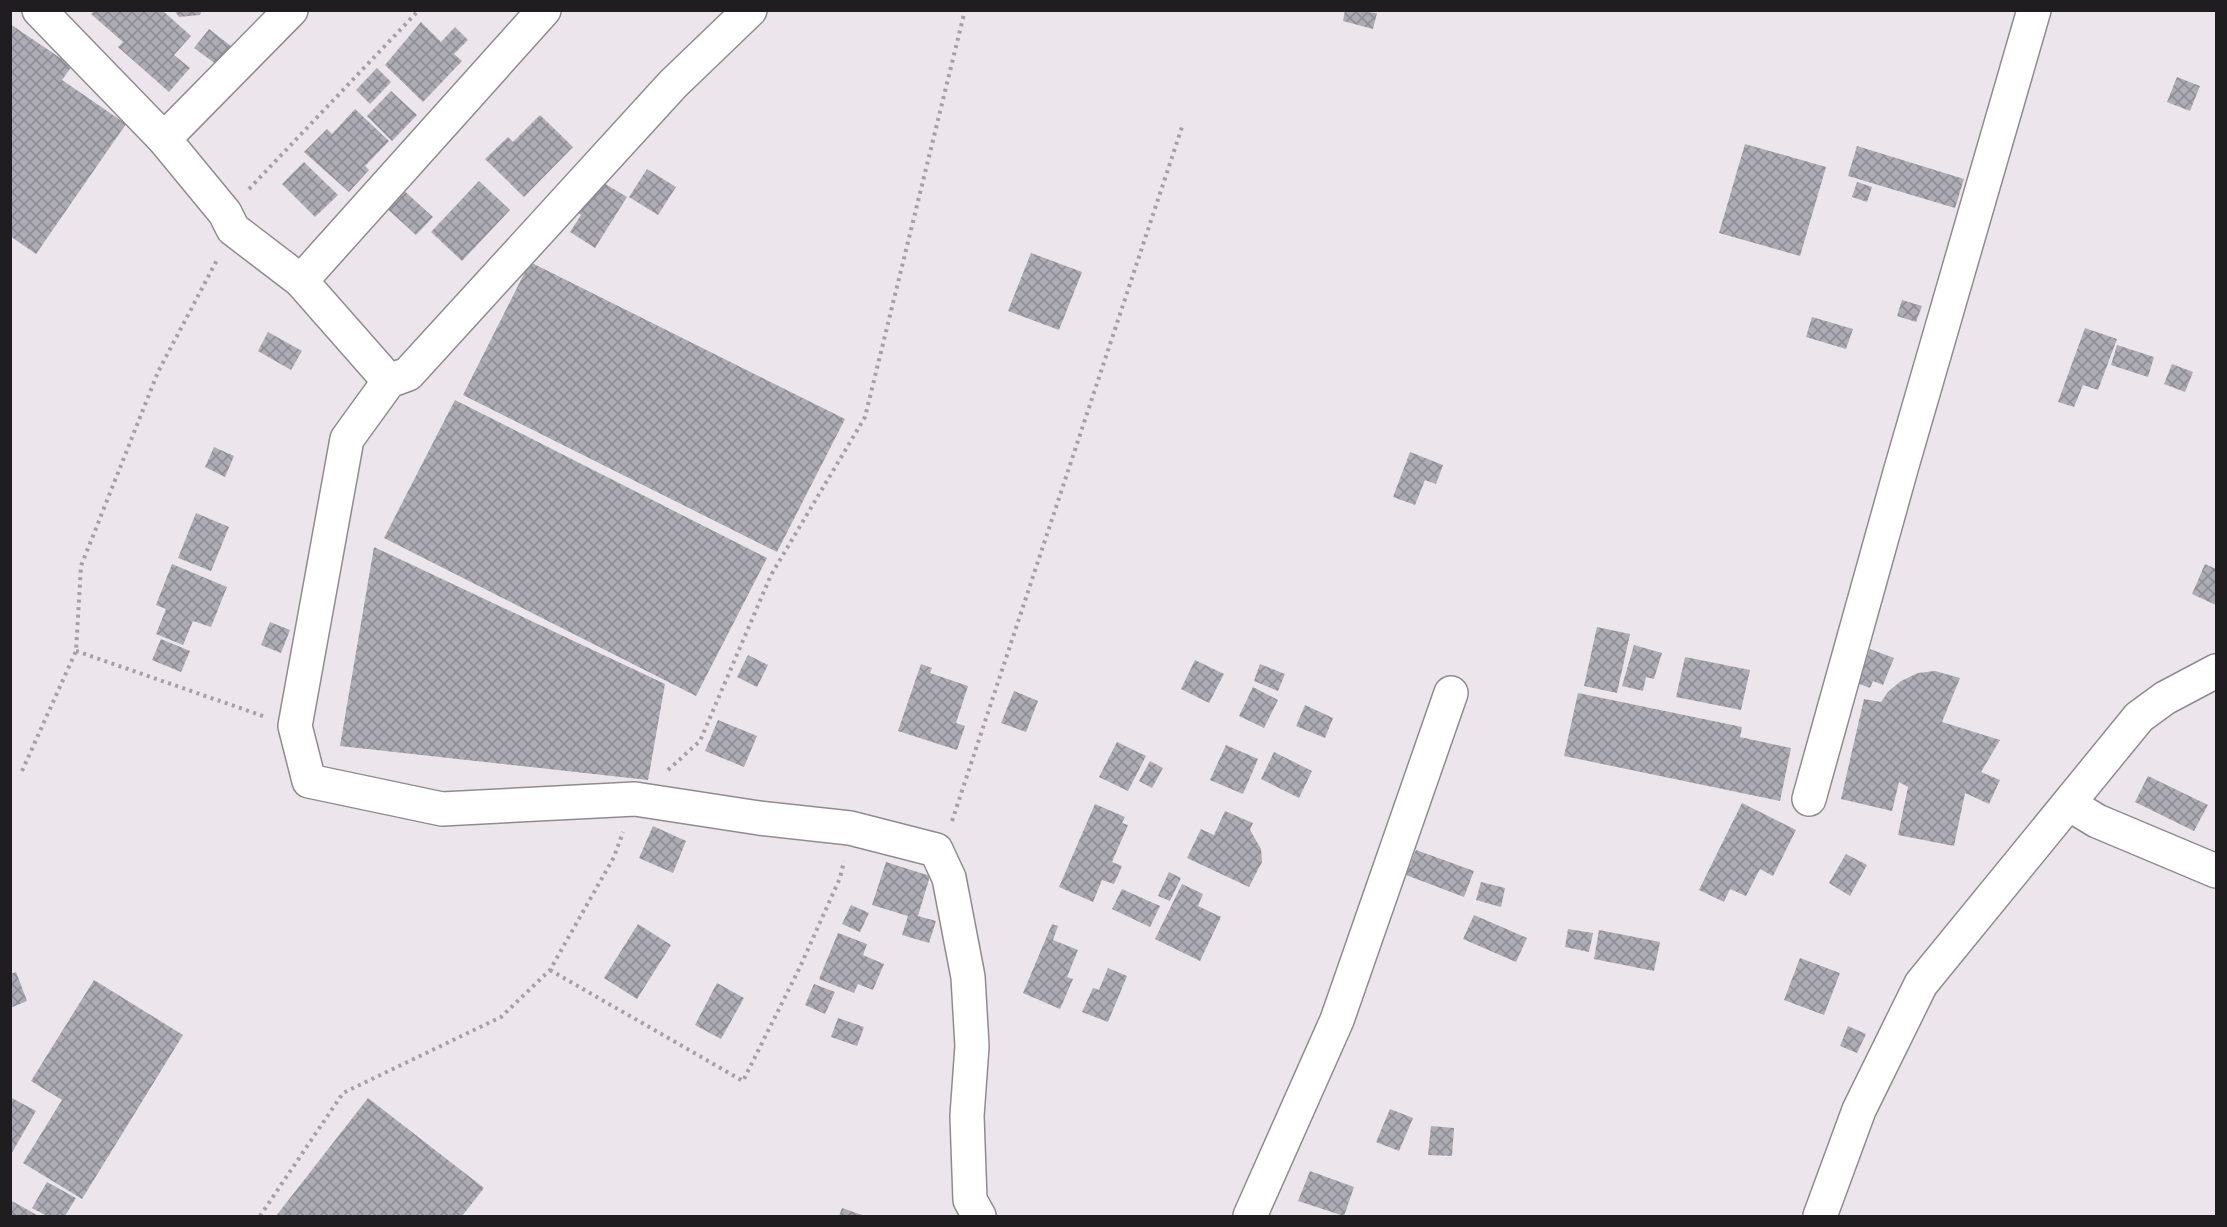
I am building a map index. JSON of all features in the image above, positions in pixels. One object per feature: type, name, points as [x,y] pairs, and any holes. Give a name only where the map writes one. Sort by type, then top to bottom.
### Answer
[{"type":"street","points":[[39,10],[164,139],[229,221],[301,280],[389,381]]},
{"type":"street","points":[[164,139],[291,10]]},
{"type":"street","points":[[301,280],[544,10]]},
{"type":"street","points":[[750,10],[674,84],[408,374],[389,381],[347,439],[295,726],[309,781],[442,809],[635,799],[759,818],[850,828],[936,850],[949,878],[968,977],[972,1046],[967,1116],[970,1200],[979,1216]]},
{"type":"street","points":[[1809,799],[1901,469],[2034,10]]},
{"type":"street","points":[[1820,1216],[1859,1110],[1921,984],[2139,717],[2165,698],[2217,671]]},
{"type":"street","points":[[1250,1216],[1337,1020],[1451,693]]},
{"type":"street","points":[[2069,804],[2097,821],[2217,871]]},
{"type":"path","points":[[21,771],[76,651],[81,566],[158,372],[229,221],[420,10]]},
{"type":"path","points":[[260,1216],[344,1094],[501,1017],[550,970],[614,857],[635,799],[700,741],[771,575],[865,417],[965,10]]},
{"type":"path","points":[[936,850],[948,833],[1182,127]]},
{"type":"path","points":[[76,651],[295,726]]},
{"type":"path","points":[[550,970],[743,1081],[800,967],[840,878],[850,828]]},
{"type":"building","points":[[95,10],[162,10],[191,36],[174,55],[190,68],[169,92],[118,47],[123,42],[91,14]]},
{"type":"building","points":[[174,10],[202,10],[200,15],[179,17]]},
{"type":"building","points":[[1345,10],[1377,13],[1373,29],[1343,21]]},
{"type":"building","points":[[421,22],[441,42],[455,27],[468,40],[454,54],[462,61],[423,102],[385,65]]},
{"type":"building","points":[[10,24],[72,66],[62,80],[126,124],[36,254],[10,236]]},
{"type":"building","points":[[209,29],[231,46],[216,64],[194,48]]},
{"type":"building","points":[[377,68],[391,82],[370,104],[356,90]]},
{"type":"building","points":[[2177,77],[2200,86],[2190,111],[2167,102]]},
{"type":"building","points":[[391,91],[417,115],[392,141],[367,116]]},
{"type":"building","points":[[355,109],[389,141],[365,166],[369,170],[349,192],[304,152],[327,129],[332,134]]},
{"type":"building","points":[[540,115],[573,147],[524,197],[485,159],[508,137],[513,142]]},
{"type":"building","points":[[1745,144],[1826,167],[1800,256],[1719,233]]},
{"type":"building","points":[[1857,146],[1964,179],[1955,208],[1848,176]]},
{"type":"building","points":[[304,162],[338,195],[315,217],[282,184]]},
{"type":"building","points":[[647,169],[676,187],[658,215],[629,197]]},
{"type":"building","points":[[597,179],[627,197],[595,248],[570,232],[581,215],[577,212]]},
{"type":"building","points":[[479,181],[510,210],[462,261],[431,232]]},
{"type":"building","points":[[1857,182],[1872,187],[1867,202],[1852,197]]},
{"type":"building","points":[[400,187],[433,217],[416,235],[383,205]]},
{"type":"building","points":[[1031,253],[1082,272],[1059,330],[1008,311]]},
{"type":"building","points":[[530,262],[845,419],[777,552],[463,395]]},
{"type":"building","points":[[1902,300],[1922,306],[1916,322],[1897,316]]},
{"type":"building","points":[[1812,317],[1853,329],[1846,349],[1806,337]]},
{"type":"building","points":[[2085,328],[2117,339],[2098,390],[2083,385],[2074,407],[2058,402]]},
{"type":"building","points":[[268,332],[302,351],[291,370],[258,351]]},
{"type":"building","points":[[2117,345],[2154,357],[2148,377],[2111,365]]},
{"type":"building","points":[[2172,364],[2193,372],[2185,392],[2164,384]]},
{"type":"building","points":[[455,400],[767,558],[696,696],[384,538]]},
{"type":"building","points":[[214,447],[234,456],[225,477],[205,467]]},
{"type":"building","points":[[1410,452],[1443,465],[1436,484],[1425,480],[1415,505],[1393,497]]},
{"type":"building","points":[[196,513],[229,527],[211,571],[178,558]]},
{"type":"building","points":[[374,547],[665,684],[648,780],[340,746]]},
{"type":"building","points":[[172,564],[227,587],[211,627],[193,621],[183,645],[156,634],[166,609],[156,605]]},
{"type":"building","points":[[2205,564],[2216,569],[2216,605],[2192,594]]},
{"type":"building","points":[[270,622],[290,630],[281,653],[261,645]]},
{"type":"building","points":[[1597,627],[1630,634],[1617,693],[1584,686]]},
{"type":"building","points":[[161,639],[190,651],[181,672],[152,660]]},
{"type":"building","points":[[1634,645],[1662,653],[1654,679],[1646,677],[1643,691],[1622,686]]},
{"type":"building","points":[[1870,649],[1894,658],[1883,685],[1873,681],[1870,688],[1857,683]]},
{"type":"building","points":[[748,655],[768,665],[757,687],[737,677]]},
{"type":"building","points":[[1685,657],[1750,670],[1741,710],[1676,697]]},
{"type":"building","points":[[1195,660],[1224,674],[1209,703],[1181,689]]},
{"type":"building","points":[[921,664],[932,668],[930,673],[968,686],[956,723],[965,726],[957,750],[898,731]]},
{"type":"building","points":[[1260,664],[1285,674],[1278,691],[1254,681]]},
{"type":"building","points":[[1935,671],[1960,678],[1942,722],[2000,740],[1981,772],[2000,780],[1989,804],[1965,793],[1954,846],[1898,835],[1908,787],[1899,782],[1892,811],[1841,799],[1864,699],[1881,702],[1888,692],[1901,681],[1918,673]]},
{"type":"building","points":[[1253,687],[1278,700],[1264,728],[1239,716]]},
{"type":"building","points":[[1014,691],[1038,701],[1026,732],[1001,723]]},
{"type":"building","points":[[1578,693],[1742,727],[1740,737],[1791,748],[1780,801],[1564,756]]},
{"type":"building","points":[[1305,705],[1333,718],[1325,738],[1296,726]]},
{"type":"building","points":[[718,720],[757,736],[744,767],[705,751]]},
{"type":"building","points":[[1117,742],[1146,756],[1128,791],[1099,777]]},
{"type":"building","points":[[1226,745],[1258,759],[1243,794],[1210,780]]},
{"type":"building","points":[[1274,752],[1312,771],[1299,798],[1261,779]]},
{"type":"building","points":[[1150,761],[1163,768],[1152,788],[1139,781]]},
{"type":"building","points":[[2148,776],[2208,805],[2194,831],[2135,802]]},
{"type":"building","points":[[1742,803],[1796,830],[1773,876],[1760,869],[1746,896],[1730,889],[1724,902],[1699,890]]},
{"type":"building","points":[[1095,804],[1125,817],[1122,823],[1128,825],[1112,862],[1122,866],[1114,884],[1102,880],[1093,902],[1059,887]]},
{"type":"building","points":[[1225,811],[1253,823],[1250,830],[1261,849],[1262,862],[1249,887],[1187,858],[1201,829],[1214,835]]},
{"type":"building","points":[[653,826],[686,841],[673,873],[639,858]]},
{"type":"building","points":[[1416,850],[1474,871],[1464,897],[1406,875]]},
{"type":"building","points":[[1846,854],[1867,865],[1850,896],[1829,883]]},
{"type":"building","points":[[886,862],[930,876],[918,916],[936,921],[929,943],[902,935],[908,916],[872,905]]},
{"type":"building","points":[[1169,872],[1181,878],[1170,901],[1158,896]]},
{"type":"building","points":[[1481,882],[1505,888],[1501,907],[1476,900]]},
{"type":"building","points":[[1182,884],[1203,894],[1198,906],[1221,917],[1200,961],[1155,939]]},
{"type":"building","points":[[1122,889],[1160,906],[1150,927],[1112,909]]},
{"type":"building","points":[[851,905],[869,913],[860,932],[842,924]]},
{"type":"building","points":[[1474,915],[1527,938],[1516,962],[1463,939]]},
{"type":"building","points":[[638,924],[671,945],[637,999],[604,978]]},
{"type":"building","points":[[1052,924],[1058,926],[1053,940],[1078,950],[1067,977],[1073,979],[1060,1009],[1023,993]]},
{"type":"building","points":[[1568,929],[1593,933],[1589,952],[1565,947]]},
{"type":"building","points":[[1599,930],[1660,942],[1654,971],[1594,959]]},
{"type":"building","points":[[838,933],[867,944],[863,955],[884,964],[873,990],[858,984],[854,993],[819,979]]},
{"type":"building","points":[[1800,958],[1840,973],[1824,1015],[1784,1000]]},
{"type":"building","points":[[1108,968],[1127,976],[1108,1022],[1082,1012],[1093,988],[1099,990]]},
{"type":"building","points":[[16,972],[27,1001],[10,1008],[10,974]]},
{"type":"building","points":[[94,980],[183,1035],[82,1199],[23,1163],[62,1100],[31,1081]]},
{"type":"building","points":[[717,983],[744,998],[721,1039],[695,1025]]},
{"type":"building","points":[[814,984],[835,992],[825,1014],[805,1005]]},
{"type":"building","points":[[838,1018],[864,1027],[857,1046],[831,1037]]},
{"type":"building","points":[[1848,1026],[1866,1034],[1857,1053],[1840,1046]]},
{"type":"building","points":[[10,1097],[36,1111],[10,1156]]},
{"type":"building","points":[[368,1098],[484,1188],[462,1216],[276,1216]]},
{"type":"building","points":[[1390,1109],[1413,1118],[1399,1151],[1376,1142]]},
{"type":"building","points":[[1431,1126],[1454,1128],[1452,1156],[1428,1155]]},
{"type":"building","points":[[1310,1171],[1354,1187],[1344,1216],[1298,1201]]},
{"type":"building","points":[[47,1182],[76,1198],[65,1216],[47,1216],[32,1208]]},
{"type":"building","points":[[10,1200],[37,1215],[10,1216]]},
{"type":"building","points":[[842,1208],[865,1216],[839,1216]]}]
